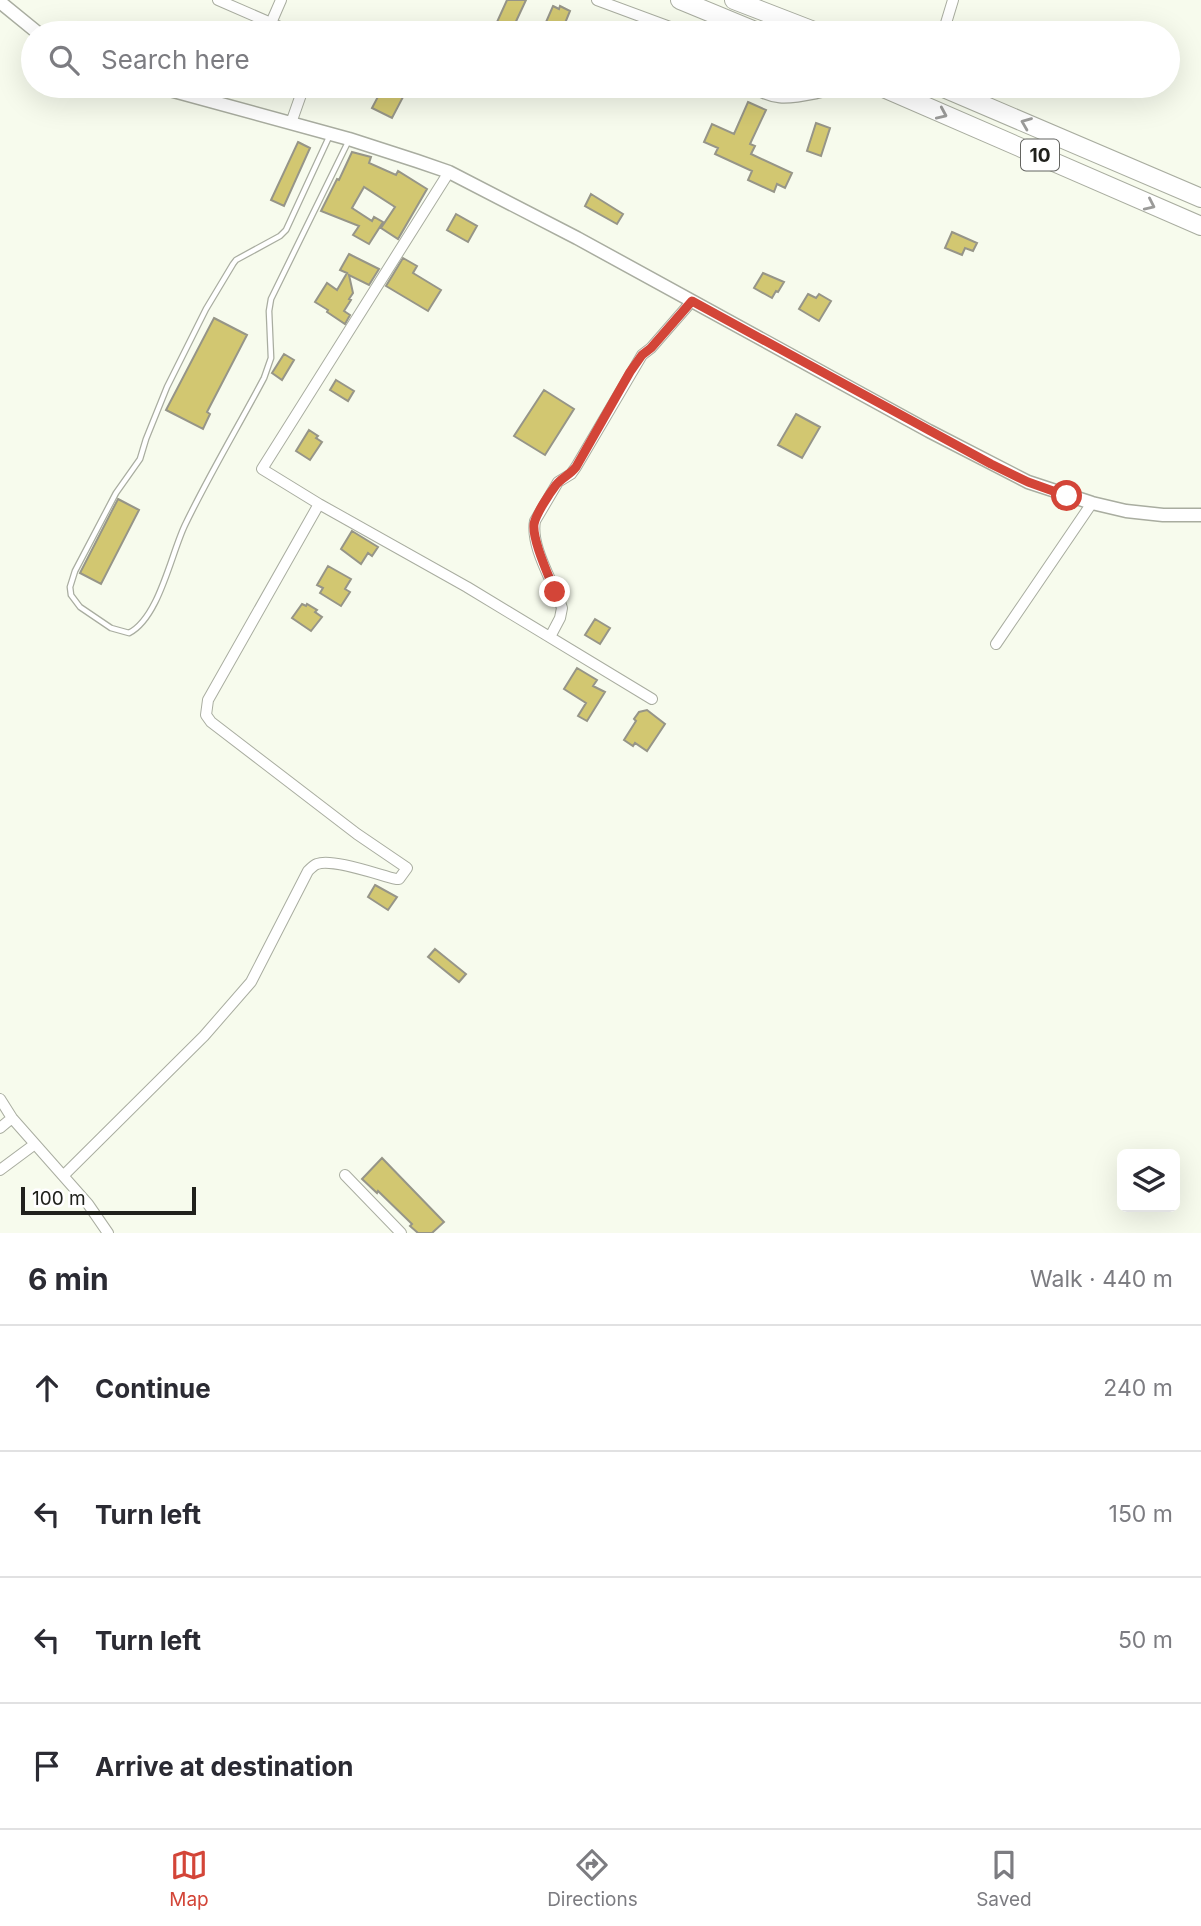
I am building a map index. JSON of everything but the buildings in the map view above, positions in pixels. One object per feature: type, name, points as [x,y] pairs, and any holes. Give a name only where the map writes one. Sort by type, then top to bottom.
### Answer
[{"type":"highway","points":[[680,0],[719,21]]},
{"type":"highway","points":[[734,0],[788,21]]},
{"type":"highway","name":"10","points":[[907,98],[1201,226]]},
{"type":"highway","name":"10","points":[[967,98],[1201,198]]},
{"type":"street","points":[[218,0],[266,21]]},
{"type":"street","points":[[272,21],[281,0]]},
{"type":"street","points":[[597,0],[654,21]]},
{"type":"street","points":[[947,21],[953,0]]},
{"type":"street","points":[[0,2],[23,21]]},
{"type":"street","points":[[199,98],[349,139],[449,172],[566,232],[991,464],[1045,489],[1126,511],[1201,515]]},
{"type":"street","points":[[291,123],[300,98]]},
{"type":"street","points":[[449,172],[262,467],[319,504],[467,587],[652,699]]},
{"type":"street","points":[[550,637],[561,618],[562,608],[538,545],[535,521],[558,482],[571,474],[576,467],[642,355],[692,301]]},
{"type":"street","points":[[996,644],[1092,503]]},
{"type":"street","points":[[64,1175],[204,1035],[251,982],[306,874],[314,865],[333,863],[396,879],[407,868],[357,834],[211,722],[206,715],[208,700],[319,504]]},
{"type":"street","points":[[0,1099],[12,1118],[88,1204],[108,1233]]},
{"type":"street","points":[[0,1128],[12,1118]]},
{"type":"street","points":[[0,1170],[35,1144]]},
{"type":"street","points":[[345,1175],[401,1233]]},
{"type":"lane","points":[[768,98],[782,101],[811,98]]},
{"type":"lane","points":[[330,134],[286,230],[236,260],[206,309],[167,387],[140,459],[116,493],[75,571],[70,587],[71,594],[80,607],[111,628],[130,633],[138,629],[157,598],[184,526],[264,378],[271,358],[271,299],[349,139]]},
{"type":"route","points":[[555,592],[538,545],[534,526],[537,516],[558,482],[571,474],[576,467],[642,355],[692,301],[991,464],[1028,482],[1067,496]]}]
